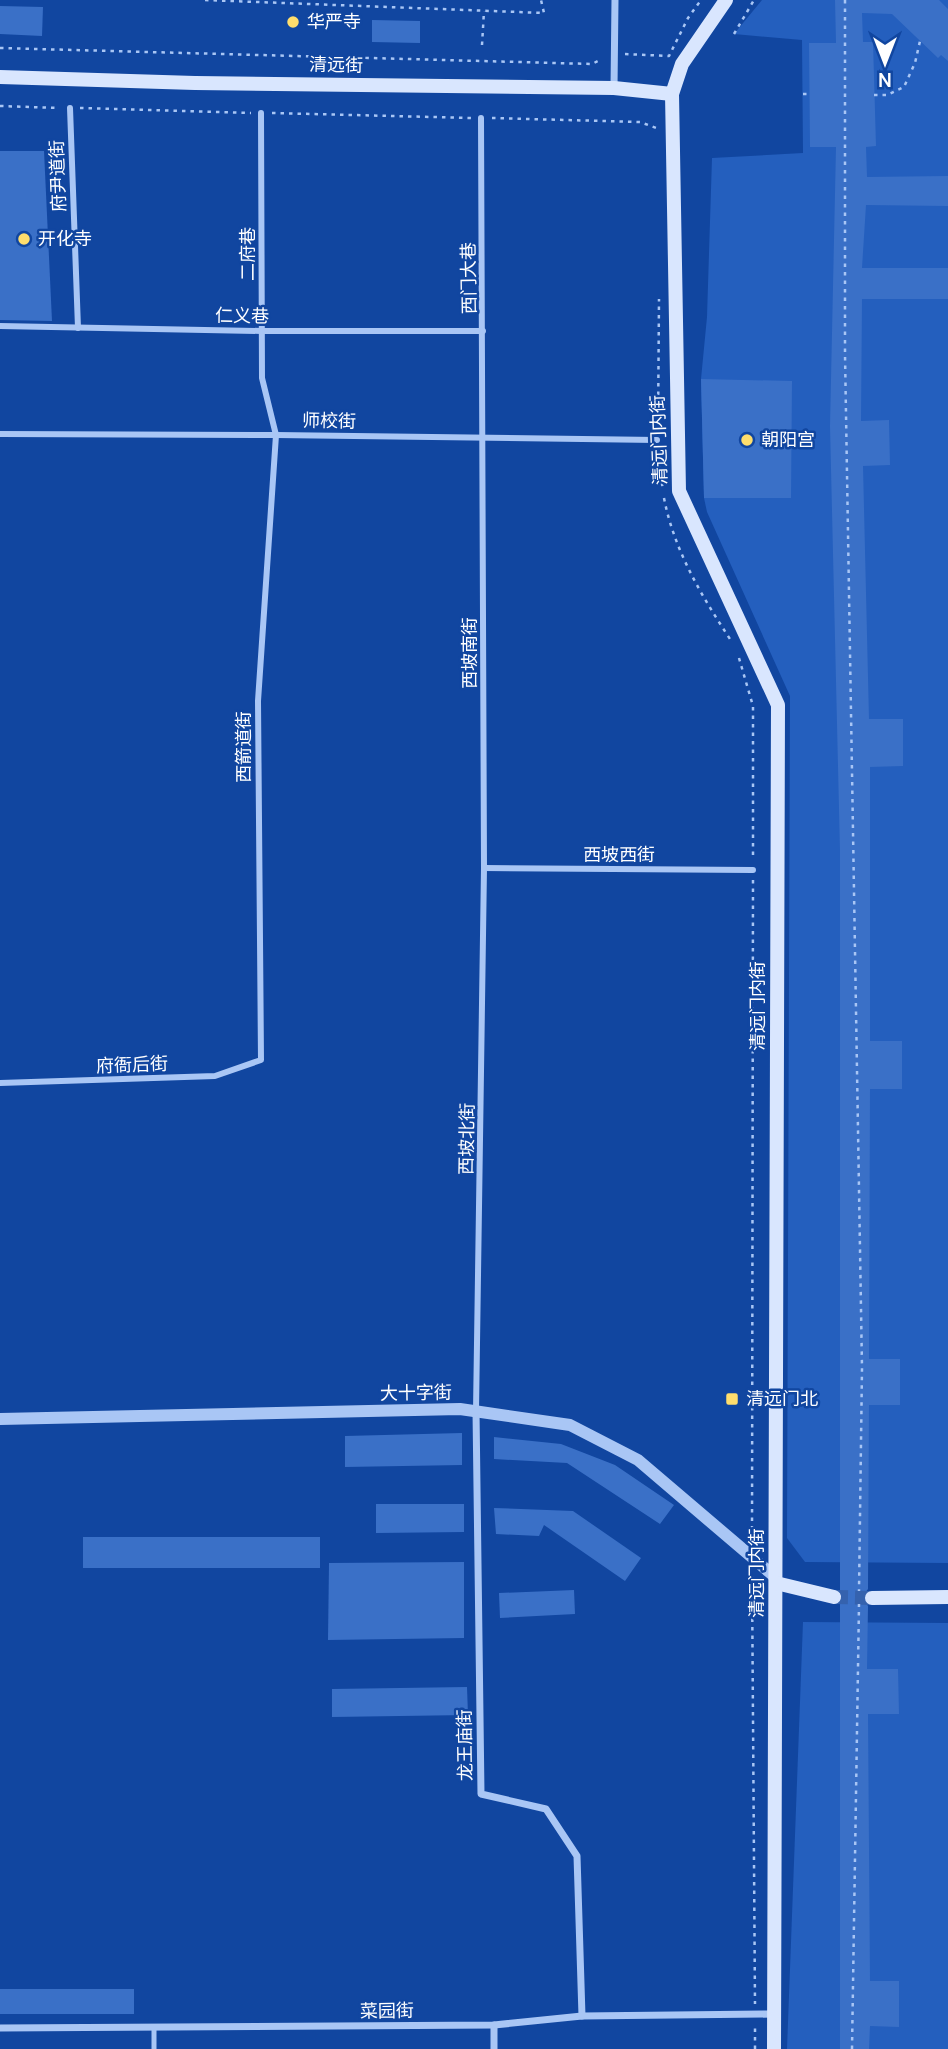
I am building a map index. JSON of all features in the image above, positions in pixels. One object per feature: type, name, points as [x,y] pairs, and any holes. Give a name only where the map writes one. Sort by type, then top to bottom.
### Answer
[{"type":"main road","name":"清远门内街","points":[[726,0],[682,64],[672,94],[679,491],[778,705],[774,2049]]},
{"type":"main road","name":"清远街","points":[[0,77],[195,83],[614,88],[672,94]]},
{"type":"main road","points":[[776,1583],[834,1597]]},
{"type":"main road","points":[[863,1598],[948,1597]]},
{"type":"street","points":[[614,88],[615,0]]},
{"type":"street","name":"府尹道街","points":[[70,108],[78,328]]},
{"type":"street","name":"二府巷","points":[[261,113],[262,378],[276,435]]},
{"type":"street","name":"西门大巷","points":[[481,118],[484,437]]},
{"type":"street","name":"仁义巷","points":[[0,326],[262,331],[483,331]]},
{"type":"street","name":"师校街","points":[[0,435],[276,435],[657,440]]},
{"type":"street","name":"西箭道街","points":[[261,1060],[258,701],[276,435]]},
{"type":"street","name":"西坡南街","points":[[484,437],[484,868]]},
{"type":"street","name":"西坡西街","points":[[484,868],[753,870]]},
{"type":"street","name":"西坡北街","points":[[476,1411],[484,868]]},
{"type":"street","name":"府衙后街","points":[[0,1083],[215,1076],[261,1060]]},
{"type":"street","name":"大十字街","points":[[0,1419],[460,1409],[570,1425],[638,1460],[774,1576],[776,1583]]},
{"type":"street","name":"龙王庙街","points":[[476,1411],[481,1794],[546,1809],[577,1856],[582,2016]]},
{"type":"street","name":"菜园街","points":[[0,2028],[494,2025],[582,2016],[774,2014]]},
{"type":"street","points":[[494,2025],[494,2049]]},
{"type":"lane","points":[[154,2029],[154,2049]]},
{"type":"path","points":[[205,0],[544,13],[541,0]]},
{"type":"path","points":[[0,48],[592,64],[614,53],[669,56],[688,18],[701,0]]},
{"type":"path","points":[[734,34],[754,0]]},
{"type":"path","points":[[845,0],[845,354],[862,1368],[863,1598],[852,2049]]},
{"type":"path","points":[[482,45],[484,11]]},
{"type":"path","points":[[874,95],[887,95],[904,87],[915,63],[920,41]]},
{"type":"path","points":[[803,94],[810,94]]},
{"type":"path","points":[[0,106],[640,122],[662,130]]},
{"type":"path","points":[[660,291],[657,458],[670,527],[701,596],[735,647],[753,706],[752,1557],[755,2049]]},
{"type":"shaded area","points":[[762,0],[948,0],[948,1563],[805,1562],[787,1538],[790,696],[707,512],[704,498],[701,379],[707,317],[712,158],[803,153],[802,40],[734,34]]},
{"type":"shaded area","points":[[803,1622],[948,1623],[948,2049],[787,2049]]},
{"type":"building","points":[[835,0],[939,0],[948,9],[948,61],[941,55],[938,58],[892,14],[862,13],[863,42],[873,42],[876,146],[866,147],[867,177],[948,176],[948,206],[866,205],[862,268],[948,268],[948,299],[862,299],[861,421],[889,420],[890,465],[863,466],[869,719],[903,719],[903,766],[870,767],[870,1041],[902,1041],[902,1089],[870,1089],[869,1359],[900,1359],[900,1405],[869,1405],[868,1589],[862,1597],[868,1606],[867,1669],[898,1669],[899,1714],[868,1714],[870,1981],[899,1981],[899,2027],[870,2026],[869,2049],[840,2049],[840,1604],[843,1599],[840,1590],[840,851],[830,426],[836,147],[810,147],[809,43],[836,43]]},
{"type":"building","points":[[0,6],[43,7],[42,36],[0,34]]},
{"type":"building","points":[[372,20],[420,21],[420,43],[372,42]]},
{"type":"building","name":"开化寺","points":[[0,151],[44,151],[52,321],[0,320]]},
{"type":"building","name":"朝阳宫","points":[[701,379],[792,381],[791,498],[704,498]]},
{"type":"building","points":[[462,1433],[462,1465],[345,1467],[345,1436]]},
{"type":"building","points":[[494,1437],[561,1444],[615,1465],[674,1505],[660,1524],[567,1463],[494,1459]]},
{"type":"building","points":[[376,1504],[464,1504],[464,1532],[376,1533]]},
{"type":"building","points":[[494,1508],[573,1511],[641,1558],[625,1581],[544,1525],[539,1536],[496,1534]]},
{"type":"building","points":[[83,1537],[320,1537],[320,1568],[83,1568]]},
{"type":"building","points":[[464,1562],[464,1638],[328,1640],[329,1563]]},
{"type":"building","points":[[574,1590],[575,1614],[500,1618],[499,1593]]},
{"type":"building","points":[[467,1687],[468,1715],[332,1717],[332,1689]]},
{"type":"building","points":[[0,1989],[134,1989],[134,2014],[0,2014]]},
{"type":"tunnel","points":[[834,1597],[872,1598]]},
{"type":"place","name":"华严寺","points":[[293,22]]},
{"type":"place","name":"开化寺","points":[[24,239]]},
{"type":"place","name":"朝阳宫","points":[[747,440]]},
{"type":"place","name":"清远门北","points":[[732,1399]]}]
